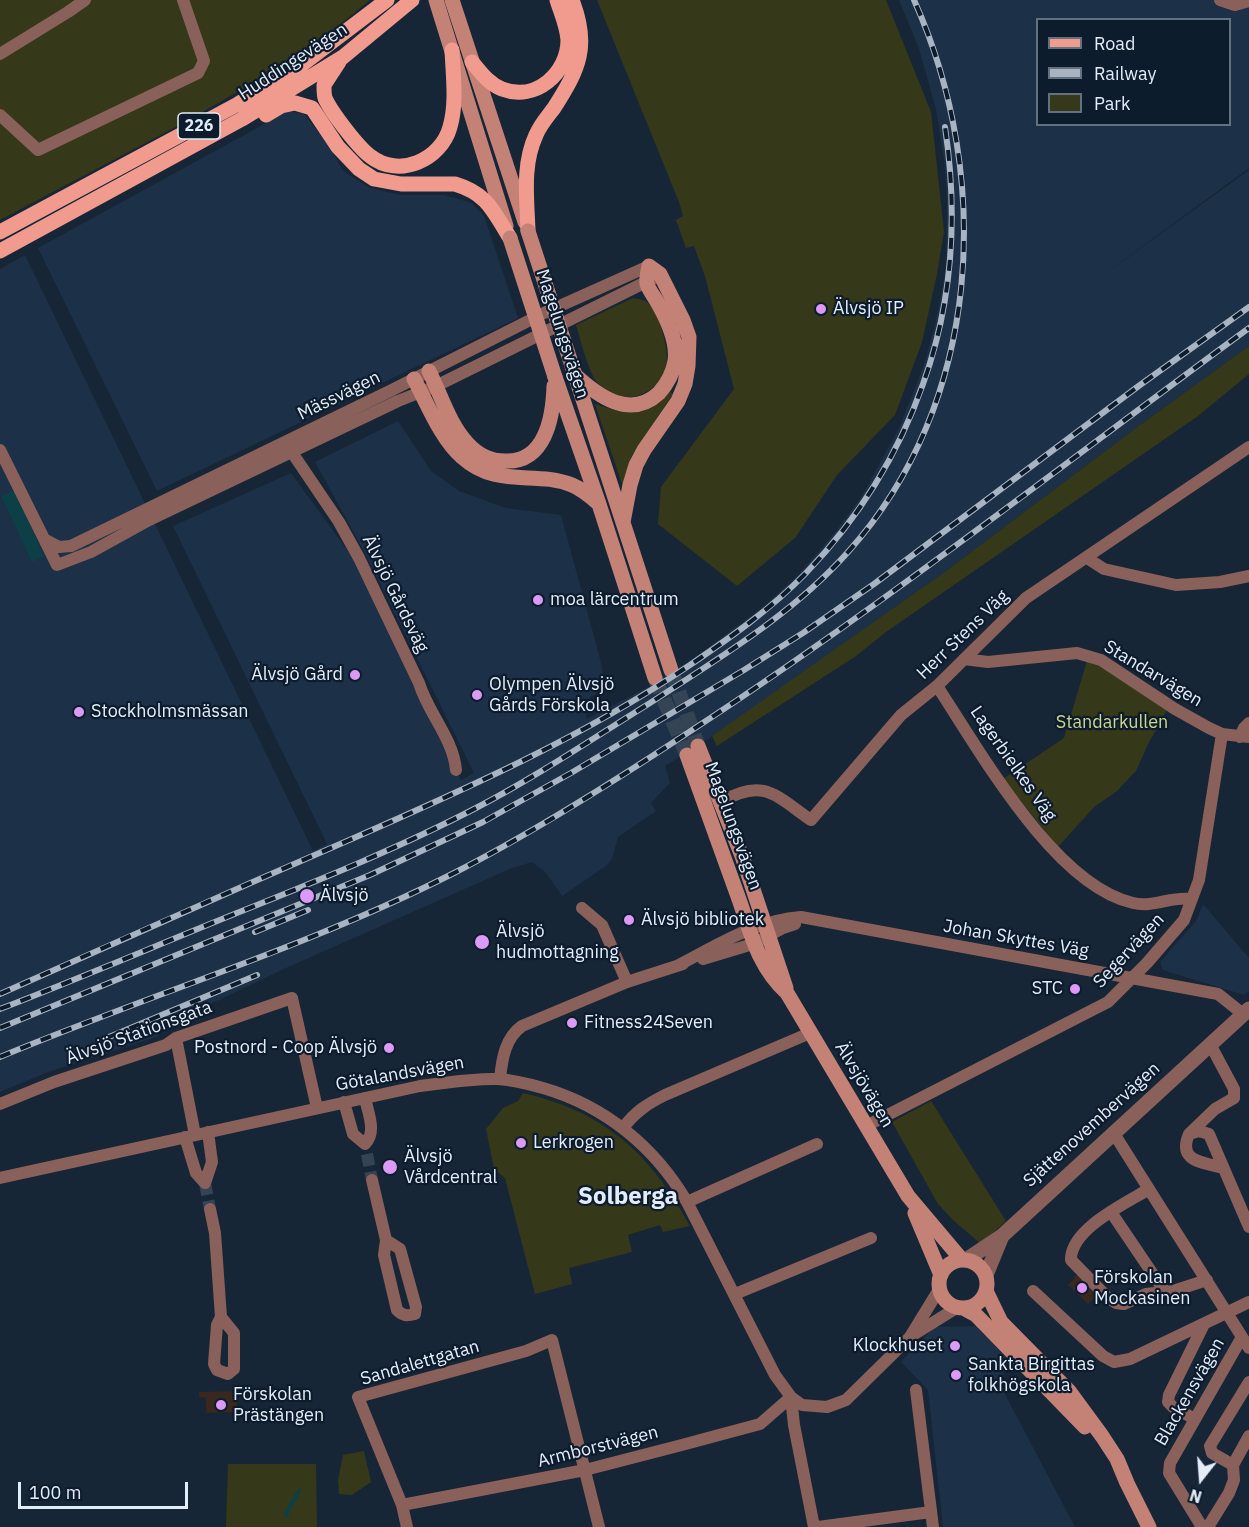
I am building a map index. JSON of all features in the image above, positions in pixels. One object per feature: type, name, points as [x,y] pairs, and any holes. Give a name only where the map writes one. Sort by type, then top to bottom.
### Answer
[{"type":"main road","name":"Huddingevägen","points":[[0,232],[238,104],[296,69],[387,0]]},
{"type":"main road","name":"Huddingevägen","points":[[0,251],[242,119],[343,57],[412,0]]},
{"type":"main road","name":"Magelungsvägen","points":[[436,0],[510,238],[655,678]]},
{"type":"main road","name":"Magelungsvägen","points":[[452,0],[671,670]]},
{"type":"main road","points":[[528,231],[526,172],[530,152],[536,134],[573,78],[574,52],[556,0]]},
{"type":"main road","points":[[472,62],[489,82],[501,89],[513,92],[530,91],[548,83],[574,52],[581,38],[578,17],[572,0]]},
{"type":"main road","points":[[343,57],[324,85],[325,98],[352,140],[370,158],[397,166],[428,159],[441,147],[450,128],[454,108],[452,50]]},
{"type":"main road","points":[[119,187],[142,183],[281,106],[295,103],[312,108],[338,147],[359,169],[374,178],[401,184],[455,184],[475,192],[485,199],[510,238]]},
{"type":"main road","points":[[575,375],[600,396],[623,405],[633,406],[645,403],[665,386],[675,359],[672,334],[646,283],[654,270],[683,320],[689,337],[688,366],[685,384],[678,401],[636,465],[623,522]]},
{"type":"main road","points":[[429,371],[457,429],[467,443],[484,457],[509,462],[527,456],[537,449],[543,440],[549,426],[554,402],[555,377]]},
{"type":"main road","points":[[418,385],[450,443],[461,457],[479,470],[505,477],[560,481],[580,489],[599,504]]},
{"type":"main road","name":"Magelungsvägen","points":[[751,937],[693,750],[721,802],[767,931]]},
{"type":"main road","name":"Älvsjövägen","points":[[767,931],[787,993],[810,1033],[908,1196],[964,1260]]},
{"type":"main road","name":"Älvsjövägen","points":[[751,937],[777,985],[787,993]]},
{"type":"main road","name":"Älvsjövägen","points":[[908,1196],[940,1281]]},
{"type":"main road","points":[[1127,1483],[1079,1419],[976,1315],[945,1300],[940,1281],[949,1264],[964,1260],[975,1263],[986,1275],[986,1291],[1001,1322],[1044,1364],[1086,1413],[1118,1459],[1149,1527]]},
{"type":"main road","points":[[960,1308],[977,1304],[986,1291]]},
{"type":"street","points":[[0,54],[85,0]]},
{"type":"street","points":[[0,115],[38,150],[198,73],[204,61],[183,0]]},
{"type":"street","points":[[1220,0],[1235,5],[1249,2]]},
{"type":"street","name":"Mässvägen","points":[[44,539],[57,565],[91,552],[288,448],[418,385],[429,371],[544,313],[654,270]]},
{"type":"street","name":"Mässvägen","points":[[418,385],[436,386],[550,328],[646,283]]},
{"type":"street","name":"Herr Stens Väg","points":[[721,802],[731,796],[761,789],[773,792],[811,820],[901,715],[937,686],[1026,598],[1249,447]]},
{"type":"street","name":"Mässvägen","points":[[44,539],[59,547],[71,546],[288,448]]},
{"type":"street","name":"Älvsjö Gårdsväg","points":[[288,448],[339,522],[359,558],[424,698],[442,729],[455,758],[456,770]]},
{"type":"street","points":[[0,450],[44,539]]},
{"type":"street","points":[[1087,558],[1104,569],[1176,585],[1208,583],[1249,576]]},
{"type":"street","name":"Standarvägen","points":[[964,659],[988,662],[1077,653],[1101,660],[1175,709],[1222,734],[1245,737]]},
{"type":"street","name":"Lagerbielkes Väg","points":[[937,686],[1022,814],[1079,876],[1099,890],[1131,903],[1144,905],[1173,899],[1191,899]]},
{"type":"street","points":[[1245,737],[1244,728],[1249,723]]},
{"type":"street","name":"Segervägen","points":[[866,1126],[1108,1002],[1133,978],[1184,920],[1199,880],[1222,734]]},
{"type":"street","points":[[582,908],[603,925],[627,982]]},
{"type":"street","name":"Johan Skyttes Väg","points":[[500,1079],[503,1058],[513,1032],[522,1026],[627,982],[677,966],[767,931],[789,918],[810,919],[1218,994],[1246,1012]]},
{"type":"street","name":"Älvsjö Stationsgata","points":[[0,1104],[54,1082],[165,1045],[176,1038],[292,998],[317,1108]]},
{"type":"street","name":"Sjättenovembervägen","points":[[964,1260],[1002,1236],[1246,1012]]},
{"type":"street","points":[[623,1128],[645,1105],[810,1033]]},
{"type":"street","points":[[176,1038],[196,1173],[205,1183],[212,1162],[208,1132]]},
{"type":"street","points":[[1210,1044],[1234,1089],[1234,1098],[1215,1109],[1189,1134],[1185,1143],[1186,1152],[1190,1157],[1223,1168]]},
{"type":"street","name":"Götalandsvägen","points":[[0,1178],[420,1086],[475,1079],[500,1079],[526,1083],[564,1095],[592,1108],[623,1128],[663,1167],[687,1202],[776,1375],[791,1397]]},
{"type":"street","points":[[344,1102],[353,1134],[366,1149],[372,1130],[365,1098]]},
{"type":"street","points":[[1189,1134],[1198,1131],[1209,1134],[1249,1227]]},
{"type":"street","name":"Blackensvägen","points":[[1113,1132],[1249,1348]]},
{"type":"street","points":[[687,1202],[816,1144]]},
{"type":"street","points":[[372,1180],[386,1240],[384,1255],[397,1310],[402,1315],[415,1314],[416,1307],[400,1249],[386,1240]]},
{"type":"street","points":[[1149,1189],[1093,1225],[1073,1246],[1071,1260],[1108,1298],[1116,1303],[1124,1304],[1146,1294],[1188,1287],[1207,1280]]},
{"type":"street","points":[[210,1209],[215,1233],[221,1317]]},
{"type":"street","points":[[1111,1212],[1165,1292]]},
{"type":"street","name":"Sjättenovembervägen","points":[[986,1275],[1002,1236]]},
{"type":"street","points":[[735,1294],[871,1238]]},
{"type":"street","points":[[910,1337],[940,1281]]},
{"type":"street","points":[[1033,1291],[1102,1356],[1114,1362],[1130,1359],[1249,1302]]},
{"type":"street","points":[[791,1397],[809,1407],[827,1407],[846,1400],[910,1337],[960,1308]]},
{"type":"street","points":[[1195,1419],[1174,1408],[1168,1402],[1169,1395],[1203,1326]]},
{"type":"street","name":"Blackensvägen","points":[[1202,1527],[1169,1473],[1170,1462],[1242,1336]]},
{"type":"street","name":"Sandalettgatan","points":[[407,1527],[402,1505],[358,1397],[518,1354],[552,1340],[585,1470]]},
{"type":"street","points":[[1233,1465],[1212,1453],[1210,1446],[1249,1382]]},
{"type":"street","points":[[915,1390],[933,1527]]},
{"type":"street","points":[[791,1397],[794,1425],[816,1527],[931,1512]]},
{"type":"street","name":"Armborstvägen","points":[[402,1505],[585,1470],[760,1424],[791,1397]]},
{"type":"street","points":[[1208,1527],[1229,1493],[1234,1480],[1233,1465],[1249,1436]]},
{"type":"street","points":[[585,1470],[599,1527]]},
{"type":"shaded area","points":[[899,0],[1249,0],[1249,168],[1098,279],[1249,170],[1249,346],[942,574],[729,726],[665,766],[670,783],[651,803],[656,811],[618,837],[612,859],[606,866],[562,896],[546,873],[532,862],[512,868],[156,1026],[159,1036],[48,1072],[0,1092],[0,269],[25,255],[313,851],[327,844],[173,526],[291,473],[353,558],[461,780],[474,773],[365,553],[315,462],[398,421],[431,471],[459,491],[506,508],[561,515],[602,666],[603,677],[597,693],[583,702],[587,719],[652,685],[698,655],[763,607],[799,574],[837,530],[862,496],[899,428],[924,365],[935,325],[946,268],[945,166],[936,109],[919,49]]},
{"type":"shaded area","points":[[288,111],[304,114],[328,144],[343,171],[370,188],[401,195],[444,195],[472,203],[484,216],[518,318],[157,491],[38,248]]},
{"type":"shaded area","points":[[14,490],[44,556],[32,562],[1,496]]},
{"type":"shaded area","points":[[1203,904],[1249,958],[1249,991],[1244,995],[1163,970],[1160,962],[1196,921]]},
{"type":"shaded area","name":"Förskolan Mockasinen","points":[[1078,1274],[1098,1294],[1088,1304],[1068,1285]]},
{"type":"shaded area","points":[[976,1326],[1010,1361],[999,1383],[1075,1527],[943,1527],[928,1390],[901,1362],[934,1327]]},
{"type":"shaded area","name":"Förskolan Prästängen","points":[[242,1391],[242,1396],[237,1396],[237,1412],[206,1413],[206,1398],[199,1397],[199,1392]]},
{"type":"green space","points":[[0,0],[370,0],[337,27],[256,81],[187,121],[0,220]]},
{"type":"green space","name":"Älvsjö IP","points":[[597,0],[886,0],[931,112],[944,231],[922,342],[895,415],[837,475],[795,538],[737,586],[658,524],[661,487],[734,389],[705,276],[694,246],[686,248],[676,220],[683,216],[679,202]]},
{"type":"green space","points":[[633,298],[646,302],[654,310],[663,335],[667,361],[663,374],[654,386],[642,394],[627,397],[609,392],[596,381],[586,359],[576,325]]},
{"type":"green space","points":[[1249,346],[1249,374],[1198,416],[886,632],[856,656],[717,746],[712,736],[942,574]]},
{"type":"green space","points":[[669,391],[673,394],[631,457],[623,487],[595,404],[626,412],[644,411],[661,401]]},
{"type":"green space","name":"Standarkullen","points":[[1087,661],[1102,665],[1167,710],[1136,771],[1117,791],[1094,807],[1058,847],[1003,779],[1064,738]]},
{"type":"green space","points":[[523,1093],[552,1101],[578,1112],[601,1124],[622,1139],[659,1177],[690,1226],[663,1232],[660,1225],[628,1235],[632,1252],[569,1268],[572,1284],[535,1294],[505,1178],[494,1169],[486,1129],[503,1108],[518,1101]]},
{"type":"green space","points":[[931,1101],[1006,1221],[981,1244],[938,1204],[892,1122]]},
{"type":"green space","points":[[364,1451],[371,1482],[352,1495],[339,1494],[338,1480],[343,1455]]},
{"type":"green space","points":[[228,1464],[316,1464],[317,1527],[226,1527]]},
{"type":"waterway","points":[[287,1516],[299,1491]]},
{"type":"tunnel","points":[[671,670],[698,746]]},
{"type":"tunnel","points":[[655,678],[687,755]]},
{"type":"tunnel","points":[[367,1154],[372,1180]]},
{"type":"tunnel","points":[[205,1183],[210,1209]]},
{"type":"railway","points":[[0,1009],[355,864],[446,823],[498,796],[650,703],[754,634],[804,595],[848,552],[893,493],[926,428],[949,359],[961,287],[964,214],[956,140],[940,69],[914,0]]},
{"type":"railway","points":[[0,994],[436,802],[566,739],[690,665],[779,599],[806,573],[843,531],[875,485],[901,436],[923,384],[941,321],[950,257],[951,192],[945,127]]},
{"type":"railway","points":[[0,1028],[370,875],[483,822],[571,773],[803,633],[874,584],[1140,385],[1249,307]]},
{"type":"railway","points":[[0,1057],[286,947],[399,900],[543,824],[657,753],[830,637],[1249,328]]},
{"type":"railway","points":[[255,932],[308,910]]},
{"type":"railway","points":[[109,1037],[257,975]]},
{"type":"place","name":"Älvsjö IP","points":[[821,309]]},
{"type":"place","name":"moa lärcentrum","points":[[538,600]]},
{"type":"place","name":"Älvsjö Gård","points":[[355,675]]},
{"type":"place","name":"Olympen Älvsjö Gårds Förskola","points":[[477,695]]},
{"type":"place","name":"Stockholmsmässan","points":[[79,712]]},
{"type":"place","name":"Älvsjö","points":[[307,896]]},
{"type":"place","name":"Älvsjö bibliotek","points":[[629,920]]},
{"type":"place","name":"Älvsjö hudmottagning","points":[[482,942]]},
{"type":"place","name":"STC","points":[[1075,989]]},
{"type":"place","name":"Fitness24Seven","points":[[572,1023]]},
{"type":"place","name":"Postnord - Coop Älvsjö","points":[[389,1048]]},
{"type":"place","name":"Lerkrogen","points":[[521,1143]]},
{"type":"place","name":"Älvsjö Vårdcentral","points":[[390,1167]]},
{"type":"place","name":"Förskolan Mockasinen","points":[[1082,1288]]},
{"type":"place","name":"Klockhuset","points":[[955,1346]]},
{"type":"place","name":"Sankta Birgittas folkhögskola","points":[[956,1375]]},
{"type":"place","name":"Förskolan Prästängen","points":[[221,1405]]},
{"type":"district","name":"Solberga","points":[[628,1197]]}]
